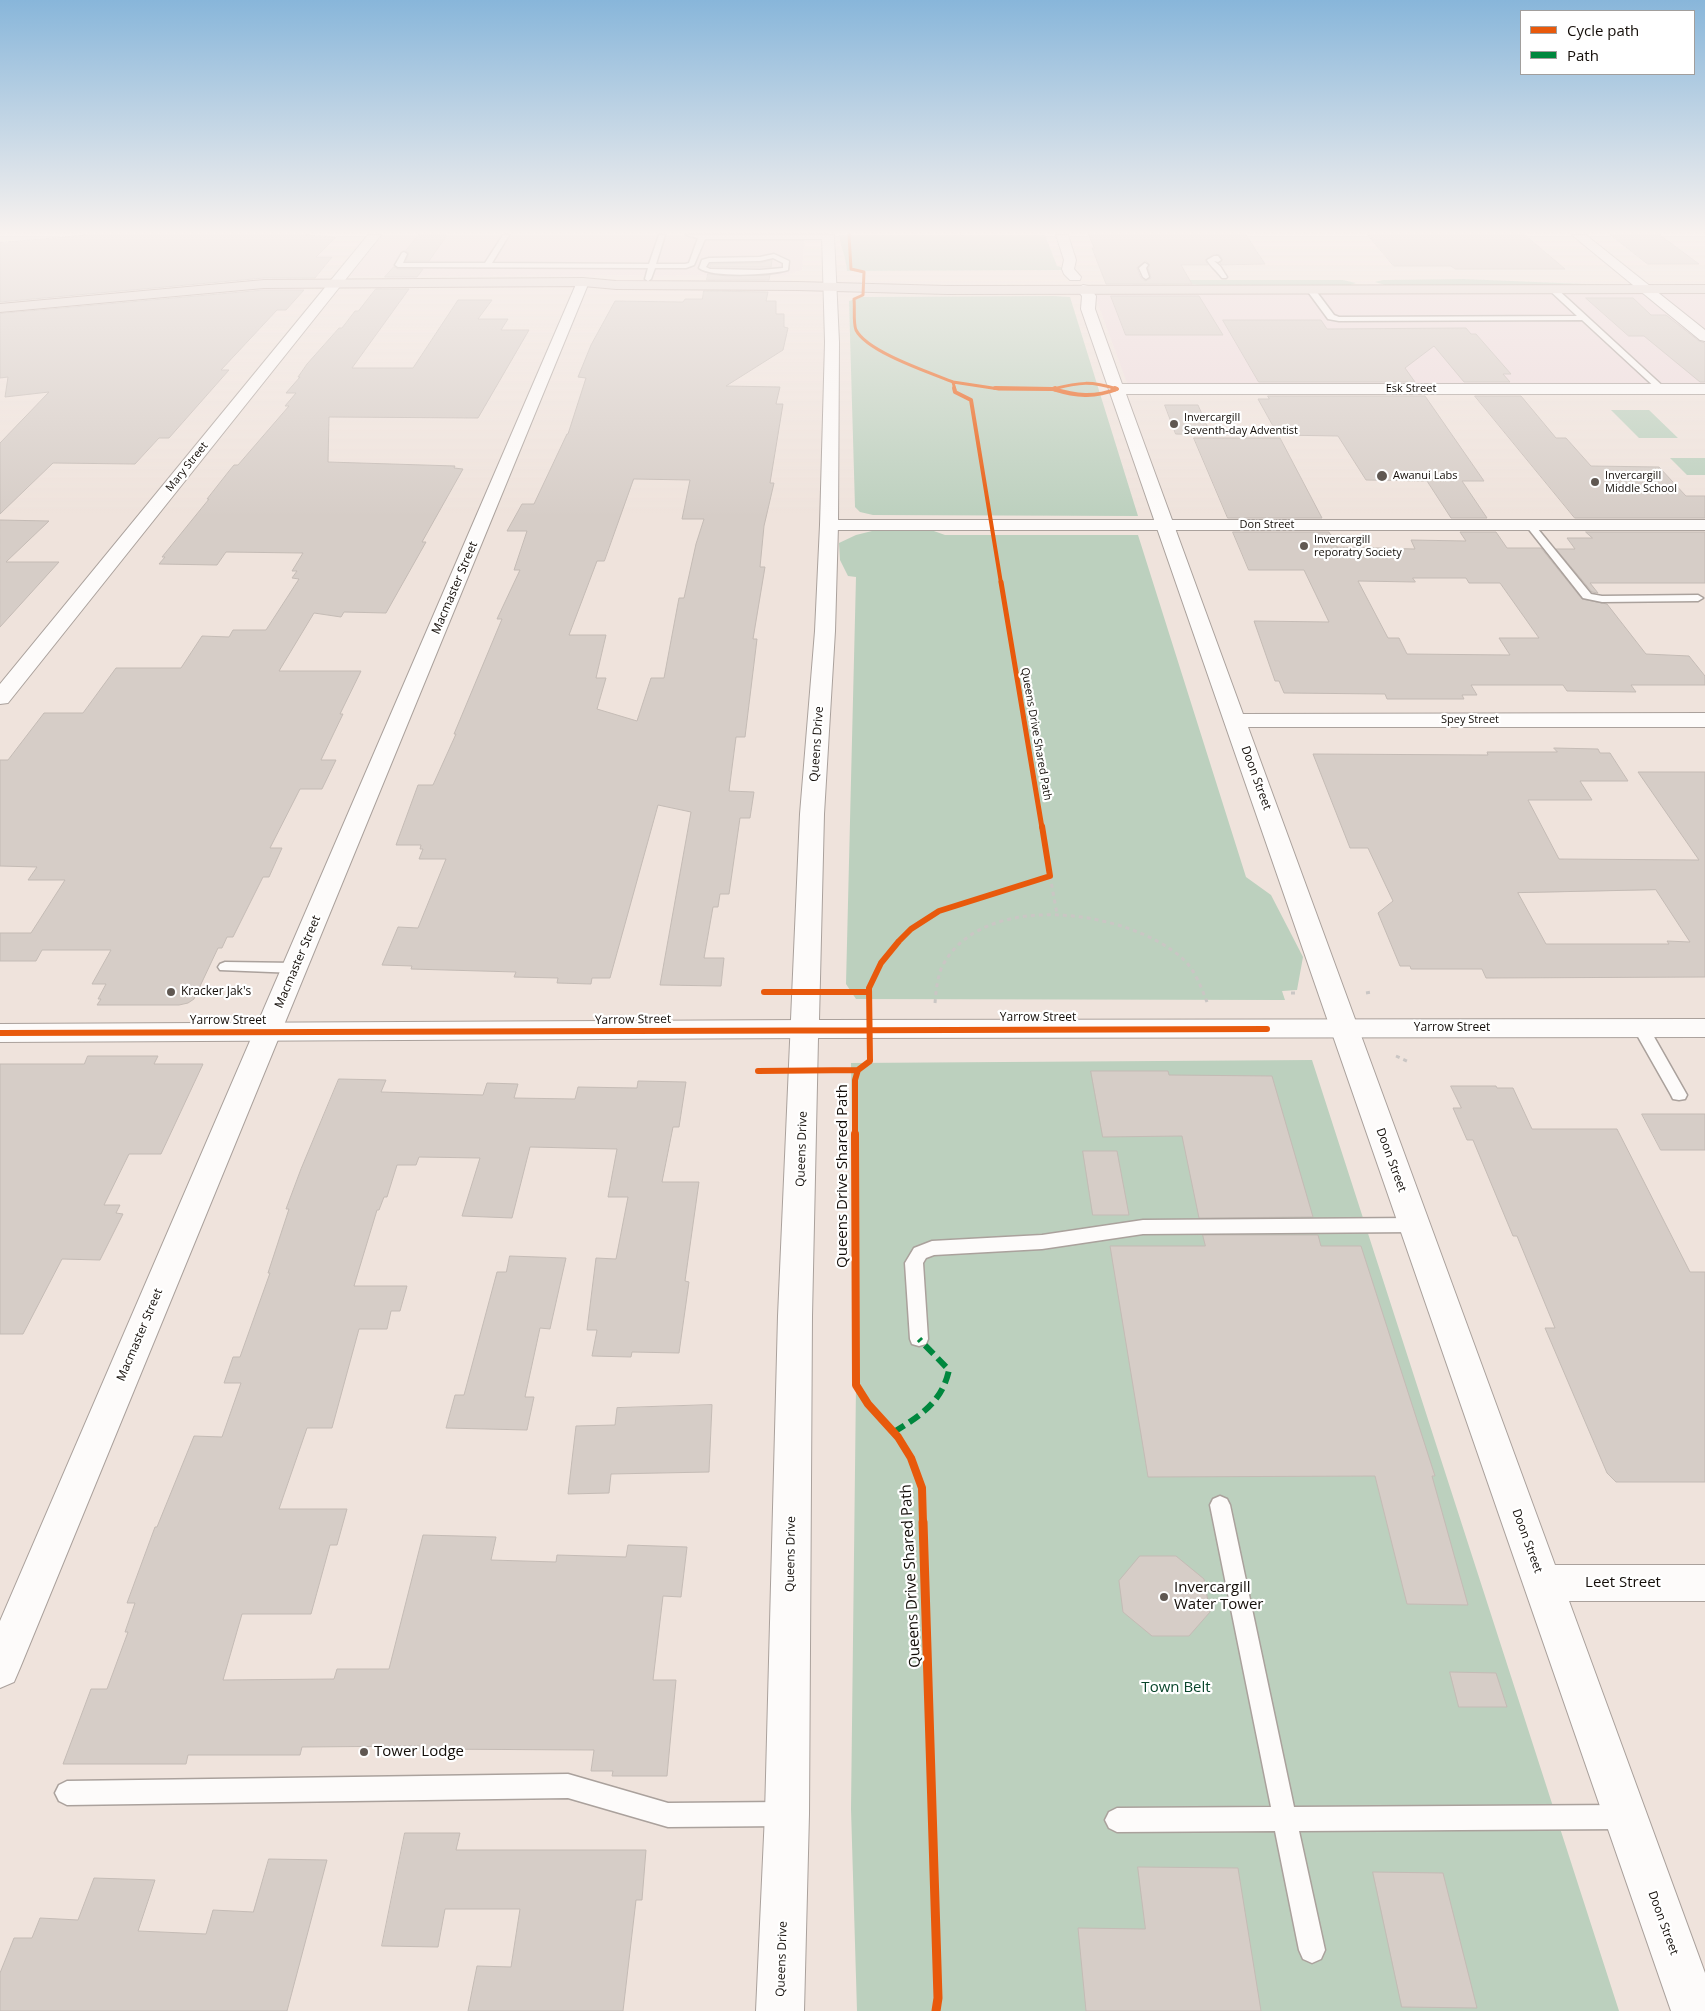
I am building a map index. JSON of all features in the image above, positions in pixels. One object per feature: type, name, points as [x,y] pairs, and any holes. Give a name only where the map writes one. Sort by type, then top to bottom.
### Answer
[{"type":"street","name":"Mary Street","points":[[0,698],[299,329]]},
{"type":"street","name":"Macmaster Street","points":[[0,1668],[564,329]]},
{"type":"street","name":"Queens Drive","points":[[780,2011],[787,1814],[795,1316],[812,814],[825,631],[829,525],[832,329]]},
{"type":"street","name":"Doon Street","points":[[1095,329],[1695,2011]]},
{"type":"street","points":[[1695,329],[1705,337]]},
{"type":"street","name":"Esk Street","points":[[1117,389],[1705,389]]},
{"type":"street","name":"Don Street","points":[[829,525],[1705,525]]},
{"type":"street","name":"Spey Street","points":[[1236,721],[1705,720]]},
{"type":"street","name":"Yarrow Street","points":[[0,1033],[806,1029],[1705,1028]]},
{"type":"street","name":"Leet Street","points":[[1542,1583],[1705,1583]]},
{"type":"lane","points":[[1596,329],[1662,389]]},
{"type":"lane","points":[[1530,525],[1587,596],[1602,599],[1698,598]]},
{"type":"lane","points":[[225,967],[296,968]]},
{"type":"lane","points":[[1641,1028],[1679,1095]]},
{"type":"lane","points":[[919,1338],[914,1263],[920,1253],[932,1248],[1042,1242],[1143,1227],[1415,1226]]},
{"type":"lane","points":[[1220,1505],[1312,1950]]},
{"type":"lane","points":[[67,1792],[568,1786],[668,1815],[787,1814]]},
{"type":"lane","points":[[1117,1820],[1625,1816]]},
{"type":"path","points":[[1049,866],[1057,914]]},
{"type":"path","points":[[1042,878],[1050,876]]},
{"type":"path","points":[[935,1003],[940,972],[945,962],[960,944],[983,930],[1010,920],[1057,914],[1098,918],[1130,927],[1154,938],[1183,959],[1193,971],[1201,984],[1207,1002]]},
{"type":"path","points":[[1366,993],[1372,992]]},
{"type":"path","points":[[1291,993],[1298,993]]},
{"type":"path","points":[[1396,1055],[1409,1062]]},
{"type":"shaded area","points":[[1107,329],[1705,329],[1705,383],[1127,383]]},
{"type":"green space","points":[[850,329],[1080,329],[1138,516],[873,515],[860,512],[855,507]]},
{"type":"green space","points":[[1611,410],[1649,410],[1678,438],[1639,438]]},
{"type":"green space","points":[[1670,458],[1705,458],[1705,475],[1687,475]]},
{"type":"green space","points":[[884,528],[931,530],[945,535],[1138,535],[1246,877],[1271,895],[1303,957],[1297,990],[1282,991],[1285,1000],[856,999],[846,984],[856,577],[848,576],[840,560],[839,543],[856,535]]},
{"type":"green space","name":"Town Belt","points":[[1312,1060],[1619,2011],[857,2011],[851,1809],[856,1385],[851,1063]]},
{"type":"building","points":[[0,329],[259,329],[221,370],[229,370],[169,438],[159,438],[135,464],[53,463],[0,514],[0,443],[49,392],[5,397],[8,377],[0,378]]},
{"type":"building","points":[[338,329],[380,329],[352,368],[413,368],[439,329],[529,330],[478,418],[329,417],[328,462],[455,466],[454,468],[463,469],[422,542],[426,542],[386,613],[344,612],[341,617],[314,613],[279,671],[361,671],[340,714],[343,714],[321,760],[336,760],[322,789],[300,789],[270,848],[282,848],[269,877],[263,877],[233,937],[227,937],[222,948],[218,948],[194,999],[179,1005],[97,1005],[106,984],[92,984],[111,950],[42,950],[36,961],[0,961],[0,933],[31,933],[65,880],[28,880],[37,867],[0,866],[0,760],[8,760],[44,713],[83,713],[116,668],[181,668],[202,636],[229,637],[233,630],[266,630],[299,579],[292,578],[297,571],[292,571],[303,553],[226,552],[217,565],[159,564],[165,557],[162,557],[229,471],[234,465],[238,465],[289,406],[285,406],[296,393],[286,393],[300,377],[298,377]]},
{"type":"building","points":[[600,329],[788,329],[783,350],[726,386],[780,387],[776,404],[783,404],[770,483],[774,483],[764,526],[760,567],[765,567],[753,639],[757,639],[745,737],[736,737],[729,791],[754,792],[750,818],[740,818],[729,894],[720,894],[718,907],[713,907],[704,958],[724,958],[721,986],[660,985],[691,812],[658,805],[610,978],[592,978],[591,984],[557,983],[558,978],[514,977],[516,972],[411,969],[412,966],[382,965],[398,927],[418,928],[446,859],[419,859],[423,849],[420,849],[421,845],[396,845],[418,785],[433,785],[456,734],[454,734],[502,619],[497,619],[520,570],[514,570],[527,531],[507,531],[522,504],[534,504],[568,434],[586,378],[578,377]],"holes":[[[634,479],[690,480],[682,519],[704,519],[696,544],[684,598],[679,598],[664,678],[651,678],[637,721],[597,709],[606,678],[596,678],[606,635],[569,635],[597,561],[604,561]]]},
{"type":"building","points":[[1124,329],[1219,329],[1223,335],[1126,335]]},
{"type":"building","points":[[1228,329],[1467,329],[1471,334],[1476,334],[1511,374],[1503,374],[1510,382],[1464,382],[1434,346],[1405,368],[1415,382],[1259,382]]},
{"type":"building","points":[[1621,329],[1684,329],[1699,341],[1705,343],[1705,382],[1700,382],[1644,336],[1629,336]]},
{"type":"building","points":[[1268,396],[1425,396],[1484,481],[1462,481],[1487,518],[1451,518],[1427,481],[1366,480],[1338,436],[1278,435],[1258,399],[1269,399]]},
{"type":"building","points":[[1475,396],[1521,396],[1556,438],[1566,438],[1591,466],[1659,467],[1686,496],[1705,496],[1705,518],[1575,518]]},
{"type":"building","points":[[1165,405],[1198,405],[1211,435],[1176,434]]},
{"type":"building","points":[[1194,438],[1280,438],[1322,518],[1228,518]]},
{"type":"building","points":[[0,520],[49,521],[6,562],[59,562],[0,627]]},
{"type":"building","points":[[1233,532],[1329,532],[1337,547],[1415,549],[1411,540],[1466,541],[1460,532],[1496,532],[1507,548],[1541,548],[1582,599],[1607,604],[1646,654],[1689,656],[1705,676],[1705,685],[1631,685],[1636,692],[1567,691],[1563,685],[1471,685],[1477,695],[1462,695],[1464,699],[1387,699],[1385,694],[1284,693],[1279,681],[1275,681],[1254,621],[1329,622],[1304,570],[1249,570]],"holes":[[[1413,578],[1466,578],[1469,583],[1500,583],[1539,638],[1499,638],[1510,655],[1407,654],[1399,638],[1388,638],[1358,581],[1415,582]]]},
{"type":"building","points":[[1586,532],[1705,532],[1705,583],[1590,583],[1598,593],[1592,592],[1556,549],[1575,549],[1567,538],[1592,538]]},
{"type":"building","points":[[1554,748],[1598,749],[1600,753],[1610,753],[1628,781],[1580,781],[1592,800],[1528,800],[1559,859],[1699,860],[1638,772],[1705,772],[1705,977],[1486,978],[1482,969],[1411,969],[1410,966],[1400,966],[1378,913],[1393,901],[1368,848],[1350,848],[1313,754],[1488,755],[1487,752],[1557,752]],"holes":[[[1656,890],[1690,942],[1667,941],[1669,944],[1546,944],[1518,893]]]},
{"type":"building","points":[[88,1056],[158,1056],[154,1064],[203,1064],[161,1154],[129,1154],[104,1205],[120,1205],[116,1213],[123,1214],[100,1260],[62,1259],[23,1334],[0,1334],[0,1064],[84,1064]]},
{"type":"building","points":[[1091,1071],[1168,1071],[1169,1075],[1272,1076],[1313,1217],[1199,1218],[1182,1136],[1103,1137]]},
{"type":"building","points":[[339,1079],[386,1080],[381,1092],[483,1095],[487,1083],[518,1084],[514,1098],[575,1099],[578,1087],[637,1088],[638,1081],[686,1082],[679,1127],[673,1127],[662,1182],[699,1182],[685,1281],[689,1282],[679,1353],[632,1352],[631,1357],[592,1356],[597,1330],[587,1330],[596,1258],[616,1259],[628,1197],[608,1197],[617,1149],[530,1147],[512,1218],[462,1216],[480,1158],[419,1157],[416,1165],[397,1165],[387,1197],[384,1197],[379,1210],[377,1210],[354,1286],[407,1286],[400,1311],[391,1311],[387,1329],[359,1329],[332,1428],[307,1428],[279,1509],[347,1509],[337,1545],[330,1545],[311,1614],[242,1614],[223,1680],[334,1679],[337,1669],[389,1669],[423,1535],[496,1537],[491,1560],[556,1562],[557,1555],[626,1557],[628,1545],[687,1547],[681,1597],[663,1596],[653,1680],[676,1680],[667,1776],[612,1776],[613,1771],[591,1771],[594,1750],[420,1749],[420,1746],[302,1747],[300,1755],[188,1755],[186,1764],[63,1764],[91,1689],[107,1689],[128,1632],[125,1632],[135,1603],[127,1603],[155,1527],[157,1527],[194,1436],[222,1437],[241,1383],[224,1383],[233,1357],[240,1357],[270,1273],[268,1273],[289,1209],[286,1209]]},
{"type":"building","points":[[1451,1086],[1513,1088],[1532,1129],[1617,1129],[1690,1272],[1705,1272],[1705,1482],[1616,1482],[1607,1473],[1545,1328],[1555,1328],[1517,1236],[1513,1236],[1473,1140],[1467,1140],[1453,1108],[1461,1108]]},
{"type":"building","points":[[1642,1114],[1705,1114],[1705,1150],[1661,1150]]},
{"type":"building","points":[[1083,1151],[1117,1151],[1129,1215],[1093,1215]]},
{"type":"building","points":[[1203,1235],[1318,1235],[1321,1246],[1361,1246],[1435,1476],[1432,1476],[1468,1605],[1407,1604],[1375,1476],[1148,1477],[1110,1246],[1205,1246]]},
{"type":"building","points":[[510,1256],[566,1258],[550,1329],[540,1328],[525,1397],[534,1397],[527,1430],[446,1428],[455,1395],[464,1395],[497,1272],[506,1272]]},
{"type":"building","points":[[712,1405],[709,1472],[611,1474],[609,1493],[568,1494],[576,1426],[615,1425],[617,1408]]},
{"type":"building","name":"Invercargill Water Tower","points":[[1140,1556],[1176,1556],[1204,1579],[1210,1612],[1189,1636],[1152,1636],[1123,1612],[1119,1581]]},
{"type":"building","points":[[1450,1672],[1496,1673],[1507,1707],[1459,1707]]},
{"type":"building","points":[[405,1833],[460,1833],[456,1850],[646,1850],[642,1900],[636,1900],[623,2011],[468,2011],[477,1966],[511,1967],[520,1909],[445,1909],[438,1947],[382,1946]]},
{"type":"building","points":[[269,1859],[327,1860],[287,2011],[0,2011],[0,1973],[14,1938],[32,1938],[40,1918],[78,1920],[94,1878],[155,1880],[138,1931],[206,1934],[213,1910],[253,1912]]},
{"type":"building","points":[[1138,1867],[1238,1868],[1261,2011],[1086,2011],[1078,1928],[1145,1929]]},
{"type":"building","points":[[1373,1872],[1443,1873],[1477,2008],[1402,2007]]},
{"type":"marked path","points":[[894,1432],[929,1407],[936,1400],[947,1381],[949,1370],[919,1339]]},
{"type":"cycle path","name":"Queens Drive Shared Path","points":[[856,329],[864,339],[887,354],[953,382],[955,392],[971,400],[1050,876],[939,911],[911,929],[899,941],[881,963],[869,988],[870,1061],[858,1070],[855,1080],[856,1385],[868,1404],[903,1444],[914,1465],[922,1488],[938,1998],[936,2011]]},
{"type":"cycle path","points":[[953,382],[999,389],[1053,389],[1072,384],[1095,382],[1117,389],[1093,396],[1070,394],[1053,389]]},
{"type":"cycle path","points":[[764,992],[869,992]]},
{"type":"cycle path","points":[[0,1033],[1267,1029]]},
{"type":"cycle path","points":[[758,1071],[858,1070]]},
{"type":"place","name":"Invercargill Seventh-day Adventist","points":[[1174,424]]},
{"type":"place","name":"Awanui Labs","points":[[1382,476]]},
{"type":"place","name":"Invercargill Middle School","points":[[1595,482]]},
{"type":"place","name":"Invercargill reporatry Society","points":[[1304,546]]},
{"type":"place","name":"Kracker Jak's","points":[[171,992]]},
{"type":"place","name":"Invercargill Water Tower","points":[[1164,1597]]},
{"type":"place","name":"Tower Lodge","points":[[364,1752]]}]
